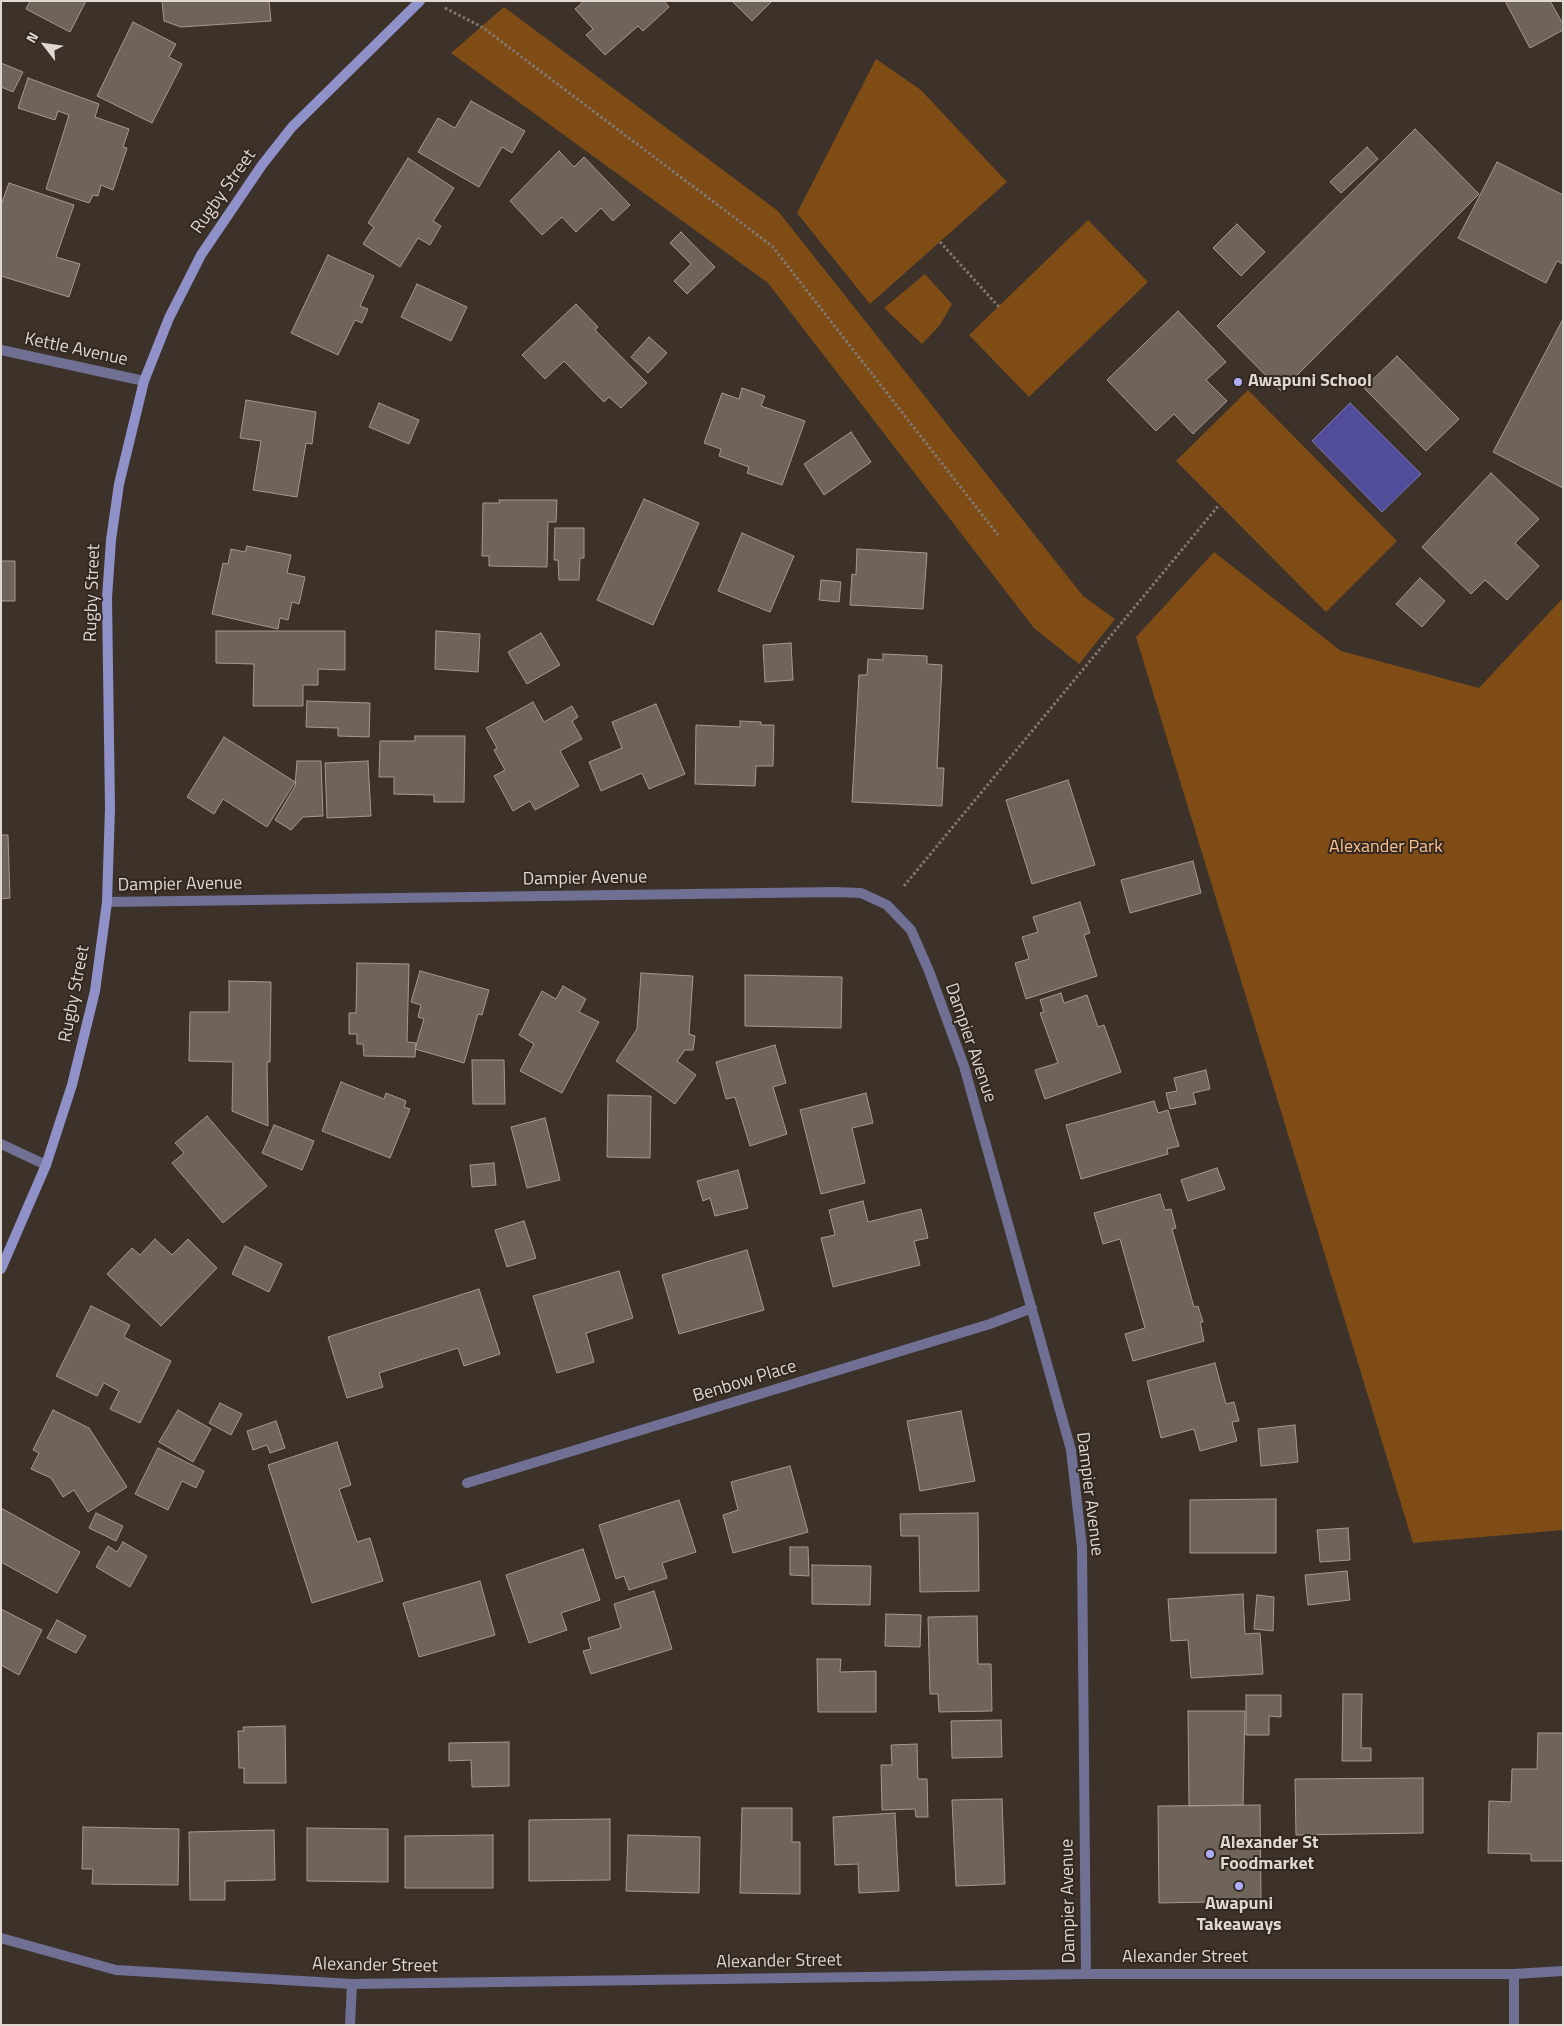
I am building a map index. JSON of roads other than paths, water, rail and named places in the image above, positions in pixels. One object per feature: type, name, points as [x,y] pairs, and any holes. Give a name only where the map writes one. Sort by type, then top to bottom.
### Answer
[{"type":"street","name":"Rugby Street","points":[[1,1269],[46,1165],[72,1085],[94,991],[107,902],[110,808],[107,598],[110,550],[118,484],[144,381],[169,318],[201,255],[262,165],[292,127],[420,1]]},
{"type":"street","name":"Kettle Avenue","points":[[1,350],[144,381]]},
{"type":"street","name":"Dampier Avenue","points":[[107,902],[835,892],[861,893],[887,905],[911,930],[929,971],[961,1057],[1071,1450],[1082,1547],[1086,1974]]},
{"type":"street","points":[[1,1144],[46,1165]]},
{"type":"street","name":"Benbow Place","points":[[467,1483],[990,1324],[1032,1308]]},
{"type":"street","name":"Alexander Street","points":[[1,1938],[116,1970],[352,1984],[1086,1974],[1514,1974],[1563,1971]]},
{"type":"street","points":[[1514,1974],[1514,2025]]},
{"type":"street","points":[[350,2025],[352,1984]]},
{"type":"place","name":"Awapuni School","points":[[1238,382]]},
{"type":"place","name":"Alexander St Foodmarket","points":[[1210,1854]]},
{"type":"place","name":"Awapuni Takeaways","points":[[1239,1886]]},
{"type":"park label","name":"Alexander Park","points":[[1386,848]]}]
